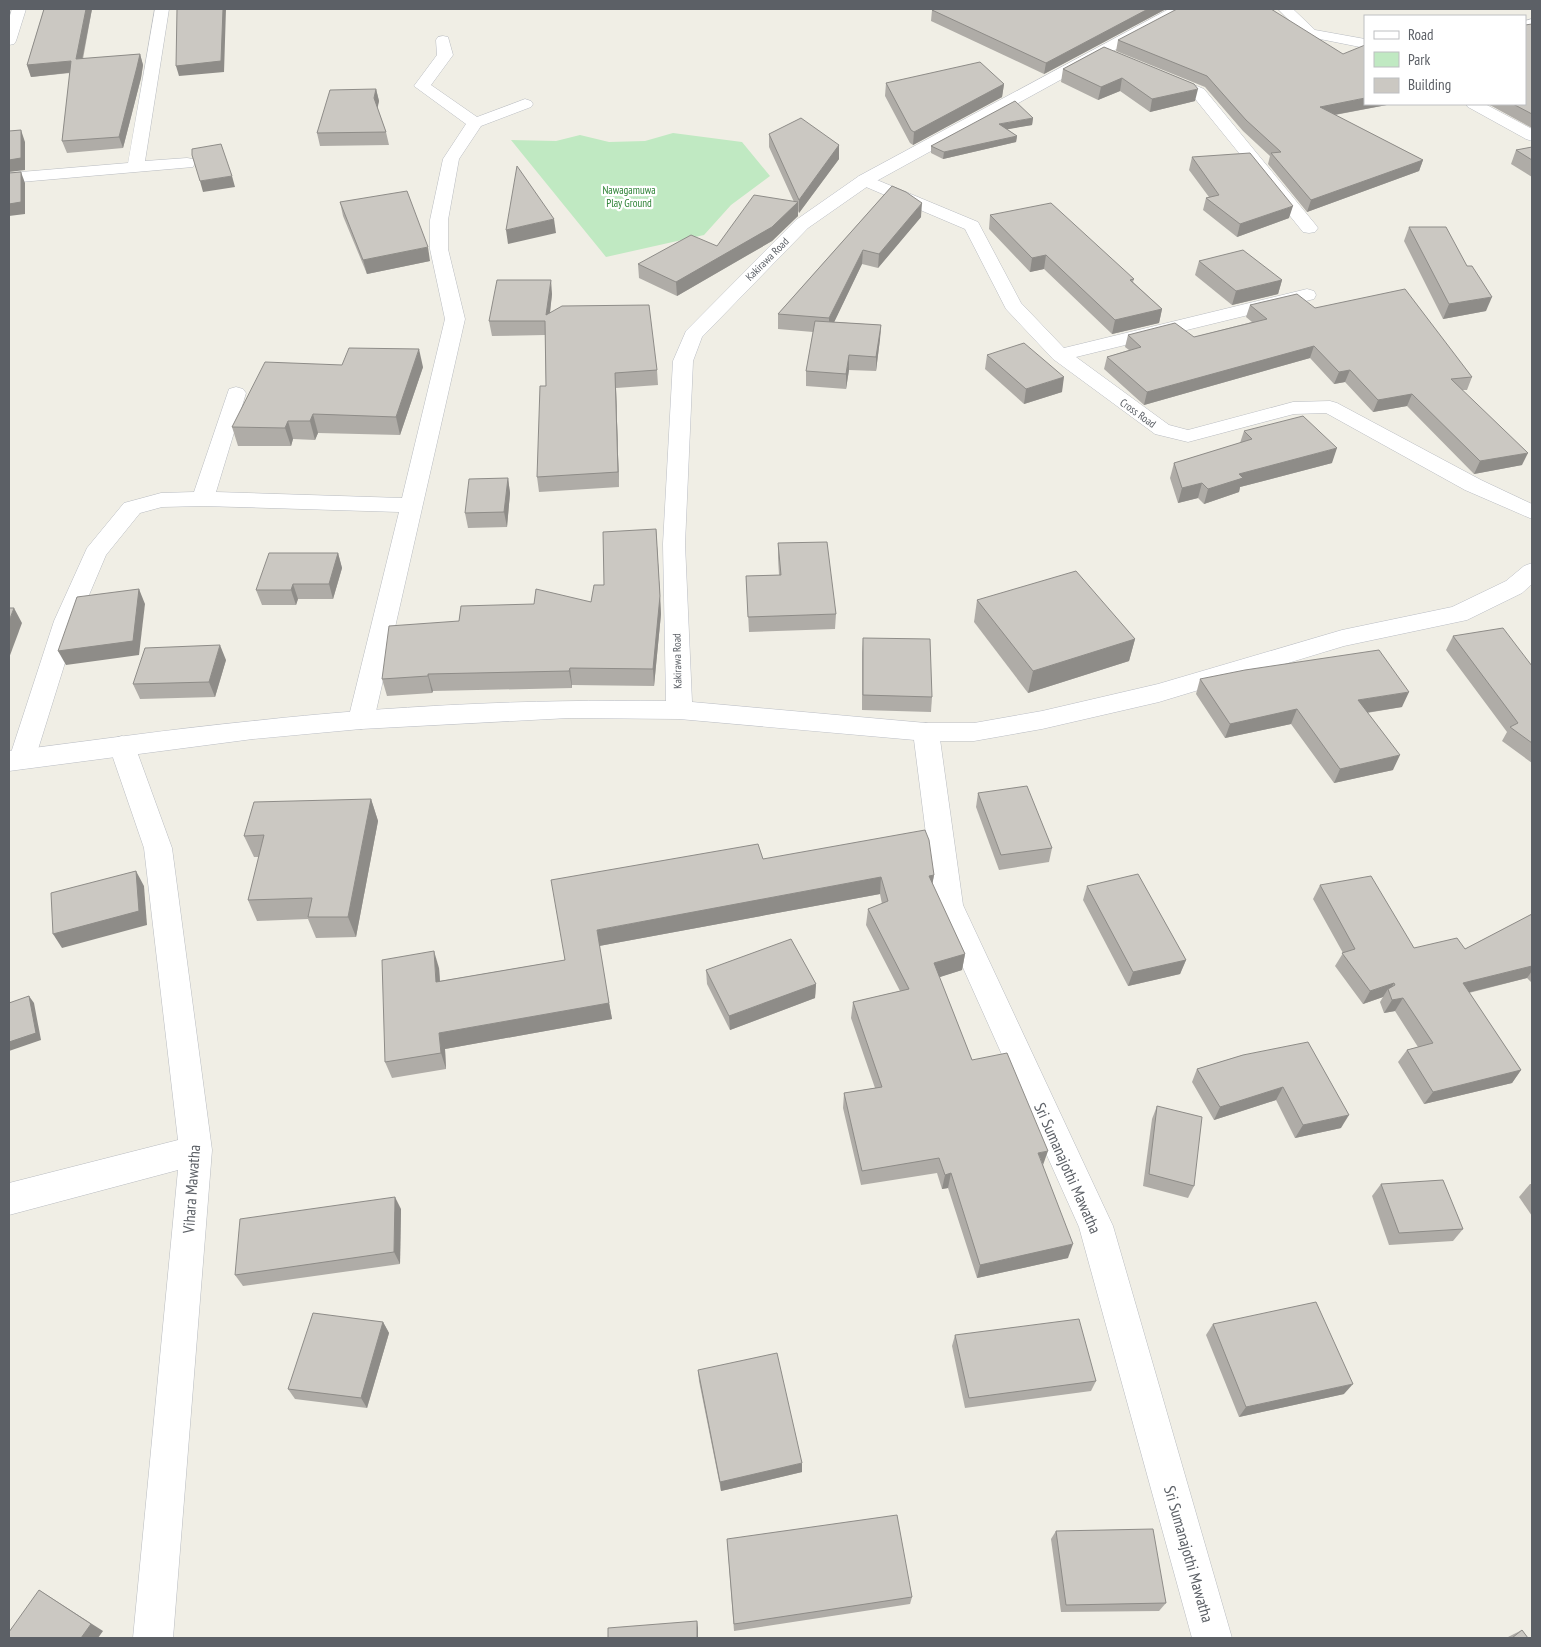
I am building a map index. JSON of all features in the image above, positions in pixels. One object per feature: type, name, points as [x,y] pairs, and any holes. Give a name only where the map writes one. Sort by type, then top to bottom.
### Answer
[{"type":"street","points":[[9,41],[19,9]]},
{"type":"street","points":[[136,167],[162,9]]},
{"type":"street","name":"Kakirawa Road","points":[[679,710],[674,544],[683,361],[693,335],[802,224],[865,180],[1110,56],[1179,9]]},
{"type":"street","points":[[1284,9],[1310,33],[1364,44]]},
{"type":"street","points":[[443,40],[445,55],[422,86],[475,123]]},
{"type":"street","points":[[1145,70],[1198,92],[1309,228]]},
{"type":"street","points":[[360,720],[455,319],[439,249],[438,220],[451,159],[475,123],[525,104]]},
{"type":"street","points":[[1476,105],[1532,136]]},
{"type":"street","points":[[9,178],[187,163]]},
{"type":"street","name":"Cross Road","points":[[865,180],[972,226],[1013,305],[1060,355],[1162,430],[1188,436],[1294,408],[1330,407],[1473,485],[1532,512]]},
{"type":"street","points":[[1060,355],[1307,295]]},
{"type":"street","points":[[203,499],[236,393]]},
{"type":"street","points":[[411,505],[203,499],[160,500],[132,508],[95,553],[66,621],[15,760],[253,730],[360,720],[569,709],[679,710],[926,732],[974,732],[1042,720],[1159,693],[1342,638],[1458,614],[1514,587],[1532,571]]},
{"type":"street","name":"Sri Sumanajothi Mawatha","points":[[926,732],[949,905],[1096,1226],[1212,1638]]},
{"type":"street","name":"Vihara Mawatha","points":[[122,746],[158,848],[196,1150],[153,1638]]},
{"type":"street","points":[[9,1200],[196,1150]]},
{"type":"green space","name":"Nawagamuwa Play Ground","points":[[673,133],[742,142],[770,176],[731,205],[704,235],[606,257],[511,140],[556,141],[580,135],[609,142],[645,141]]},
{"type":"building","points":[[44,9],[86,9],[76,59],[140,54],[119,137],[62,141],[71,61],[27,65]]},
{"type":"building","points":[[177,9],[223,9],[221,61],[176,66]]},
{"type":"building","points":[[1148,9],[1046,63],[932,10]]},
{"type":"building","points":[[1177,9],[1271,9],[1343,54],[1364,45],[1364,98],[1320,107],[1423,160],[1311,200],[1271,153],[1281,152],[1246,120],[1207,76],[1118,40]]},
{"type":"building","points":[[1532,24],[1532,114],[1515,105],[1526,105],[1526,25]]},
{"type":"building","points":[[1104,47],[1194,84],[1198,89],[1152,99],[1122,78],[1101,87],[1063,69]]},
{"type":"building","points":[[980,62],[1004,84],[914,132],[911,130],[886,83]]},
{"type":"building","points":[[376,89],[374,98],[386,132],[317,133],[330,90]]},
{"type":"building","points":[[1015,101],[1033,118],[999,124],[1017,136],[944,152],[931,146]]},
{"type":"building","points":[[801,118],[839,145],[799,200],[769,134]]},
{"type":"building","points":[[21,130],[21,158],[9,160],[9,131]]},
{"type":"building","points":[[221,144],[232,176],[200,181],[192,149]]},
{"type":"building","points":[[1532,147],[1532,160],[1516,150]]},
{"type":"building","points":[[1250,153],[1293,206],[1240,224],[1206,198],[1219,195],[1192,157]]},
{"type":"building","points":[[517,166],[554,219],[506,230]]},
{"type":"building","points":[[21,172],[21,202],[9,204],[9,173]]},
{"type":"building","points":[[892,186],[906,192],[922,203],[879,254],[863,250],[829,318],[778,314]]},
{"type":"building","points":[[407,191],[428,247],[363,260],[340,202]]},
{"type":"building","points":[[754,195],[798,202],[772,227],[676,282],[638,264],[691,235],[717,246]]},
{"type":"building","points":[[1051,203],[1134,279],[1130,280],[1162,309],[1115,320],[1046,255],[1032,258],[990,215]]},
{"type":"building","points":[[1409,227],[1446,227],[1467,266],[1472,266],[1492,297],[1449,304]]},
{"type":"building","points":[[1243,250],[1282,280],[1236,291],[1199,261]]},
{"type":"building","points":[[497,280],[551,280],[546,315],[562,306],[649,305],[657,370],[615,373],[618,472],[537,477],[540,386],[546,386],[545,321],[489,321]]},
{"type":"building","points":[[1405,289],[1472,377],[1451,379],[1528,453],[1480,461],[1412,394],[1378,400],[1350,370],[1339,372],[1314,346],[1147,392],[1107,357],[1141,347],[1128,335],[1175,323],[1194,337],[1267,319],[1250,305],[1297,294],[1315,308]]},
{"type":"building","points":[[815,321],[881,325],[876,357],[849,355],[846,374],[806,371]]},
{"type":"building","points":[[1024,343],[1064,377],[1026,389],[987,355]]},
{"type":"building","points":[[349,348],[419,349],[396,417],[313,414],[310,421],[288,421],[285,428],[232,427],[265,362],[342,365]]},
{"type":"building","points":[[1303,416],[1337,448],[1239,474],[1243,478],[1208,489],[1202,483],[1182,488],[1174,463],[1252,439],[1244,431]]},
{"type":"building","points":[[508,478],[504,512],[465,513],[469,479]]},
{"type":"building","points":[[656,529],[660,596],[653,669],[570,668],[569,671],[428,674],[428,676],[382,679],[389,626],[459,621],[461,606],[534,604],[536,589],[591,602],[594,585],[604,585],[603,532]]},
{"type":"building","points":[[827,542],[836,614],[748,617],[746,576],[781,575],[778,543]]},
{"type":"building","points":[[269,553],[338,553],[329,584],[293,584],[291,590],[256,590]]},
{"type":"building","points":[[1076,571],[1135,639],[1033,671],[977,600]]},
{"type":"building","points":[[139,589],[133,641],[58,651],[77,597]]},
{"type":"building","points":[[9,608],[14,608],[9,621]]},
{"type":"building","points":[[1503,628],[1532,666],[1532,743],[1510,727],[1518,723],[1453,636]]},
{"type":"building","points":[[863,638],[930,639],[932,697],[863,695]]},
{"type":"building","points":[[220,645],[209,682],[133,684],[145,648]]},
{"type":"building","points":[[1379,650],[1409,692],[1358,700],[1400,755],[1340,769],[1297,709],[1230,724],[1200,679],[1245,670]]},
{"type":"building","points":[[1027,786],[1052,848],[1001,855],[978,793]]},
{"type":"building","points":[[371,799],[348,917],[308,917],[312,898],[248,900],[264,835],[244,836],[254,802]]},
{"type":"building","points":[[925,830],[929,840],[934,875],[929,876],[965,954],[934,963],[972,1060],[1007,1053],[1048,1151],[1038,1153],[1073,1244],[980,1265],[951,1173],[945,1175],[939,1158],[862,1171],[844,1093],[882,1087],[853,1002],[909,989],[868,909],[888,901],[881,877],[597,930],[609,1003],[439,1033],[441,1053],[385,1062],[382,960],[434,951],[436,982],[565,960],[551,880],[758,844],[763,859]]},
{"type":"building","points":[[136,871],[139,911],[53,934],[51,893]]},
{"type":"building","points":[[1138,874],[1186,960],[1133,972],[1087,886]]},
{"type":"building","points":[[1371,876],[1414,948],[1457,938],[1465,949],[1532,914],[1532,966],[1463,983],[1521,1070],[1433,1092],[1407,1050],[1433,1043],[1403,998],[1392,1000],[1388,989],[1395,985],[1394,983],[1370,991],[1342,953],[1355,949],[1320,885]]},
{"type":"building","points":[[791,939],[816,984],[729,1016],[706,970]]},
{"type":"building","points":[[29,996],[36,1033],[9,1042],[9,1003]]},
{"type":"building","points":[[1308,1042],[1349,1115],[1303,1125],[1283,1087],[1220,1107],[1197,1069],[1243,1055]]},
{"type":"building","points":[[1157,1106],[1202,1117],[1194,1186],[1149,1174]]},
{"type":"building","points":[[1443,1180],[1463,1229],[1399,1233],[1381,1184]]},
{"type":"building","points":[[395,1197],[394,1252],[235,1275],[240,1219]]},
{"type":"building","points":[[1316,1302],[1353,1384],[1246,1407],[1213,1324]]},
{"type":"building","points":[[313,1313],[383,1322],[361,1398],[288,1389]]},
{"type":"building","points":[[1079,1319],[1096,1381],[969,1398],[955,1335]]},
{"type":"building","points":[[777,1353],[802,1463],[720,1482],[698,1370]]},
{"type":"building","points":[[897,1515],[912,1597],[734,1624],[727,1539]]},
{"type":"building","points":[[1153,1529],[1166,1603],[1066,1605],[1056,1531]]},
{"type":"building","points":[[39,1590],[91,1624],[81,1638],[9,1638],[9,1632]]},
{"type":"building","points":[[697,1621],[697,1638],[608,1638],[608,1628]]},
{"type":"building","points":[[1522,1630],[1528,1638],[1512,1638]]}]
